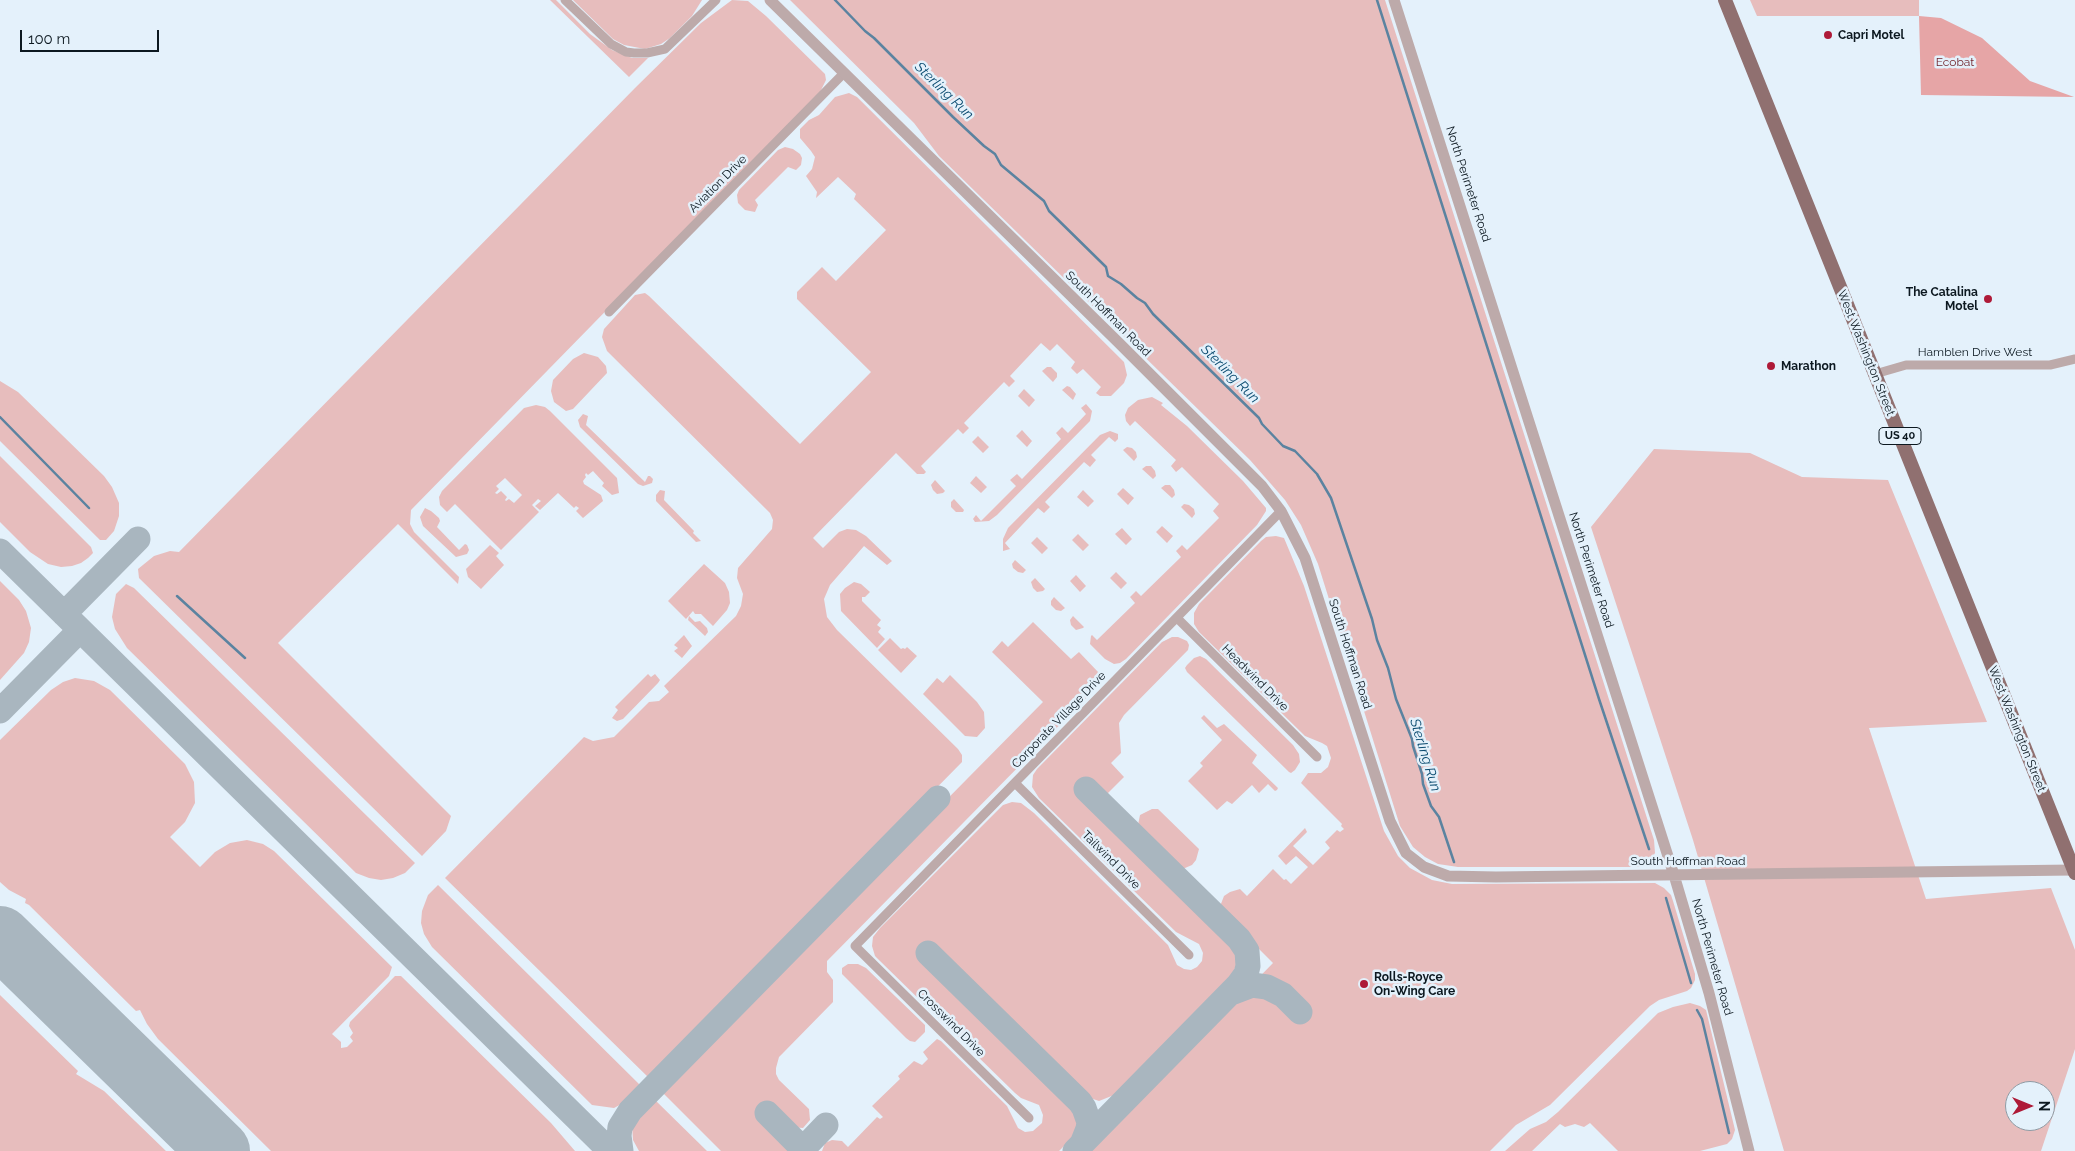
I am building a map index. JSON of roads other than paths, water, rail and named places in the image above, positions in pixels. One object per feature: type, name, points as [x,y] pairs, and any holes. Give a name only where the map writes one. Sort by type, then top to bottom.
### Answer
[{"type":"main road","name":"West Washington Street","points":[[1725,0],[2074,871]]},
{"type":"street","points":[[565,0],[601,36],[619,49],[626,52],[646,53],[665,49],[716,0]]},
{"type":"street","name":"South Hoffman Road","points":[[770,0],[1256,480],[1281,511],[1305,558],[1390,822],[1406,853],[1424,867],[1448,876],[2074,871]]},
{"type":"street","name":"North Perimeter Road","points":[[1394,0],[1674,875],[1709,993],[1749,1151]]},
{"type":"street","name":"Aviation Drive","points":[[609,312],[844,73]]},
{"type":"street","name":"Hamblen Drive West","points":[[1875,374],[1906,365],[2050,365],[2075,359]]},
{"type":"street","name":"Corporate Village Drive","points":[[855,946],[1281,511]]},
{"type":"street","name":"Headwind Drive","points":[[1177,618],[1317,757]]},
{"type":"street","name":"Tailwind Drive","points":[[1015,783],[1189,955]]},
{"type":"street","name":"Crosswind Drive","points":[[855,946],[1030,1118]]},
{"type":"waterway","name":"Sterling Run","points":[[835,0],[953,117],[995,154],[1001,165],[1044,201],[1049,211],[1106,267],[1108,276],[1145,303],[1153,314],[1259,418],[1262,424],[1283,446],[1295,451],[1317,474],[1331,498],[1372,619],[1377,640],[1388,668],[1396,699],[1412,739],[1423,784],[1431,806],[1439,817],[1454,862]]},
{"type":"waterway","points":[[1377,0],[1599,699],[1649,849]]},
{"type":"waterway","points":[[0,417],[89,508]]},
{"type":"waterway","points":[[177,596],[245,658]]},
{"type":"waterway","points":[[1666,898],[1691,983]]},
{"type":"waterway","points":[[1697,1010],[1702,1019],[1729,1133]]},
{"type":"place","name":"Capri Motel","points":[[1828,35]]},
{"type":"place","name":"The Catalina Motel","points":[[1988,299]]},
{"type":"place","name":"Marathon","points":[[1771,366]]},
{"type":"place","name":"Rolls-Royce On-Wing Care","points":[[1364,984]]},
{"type":"park label","name":"Ecobat","points":[[1955,62]]}]
